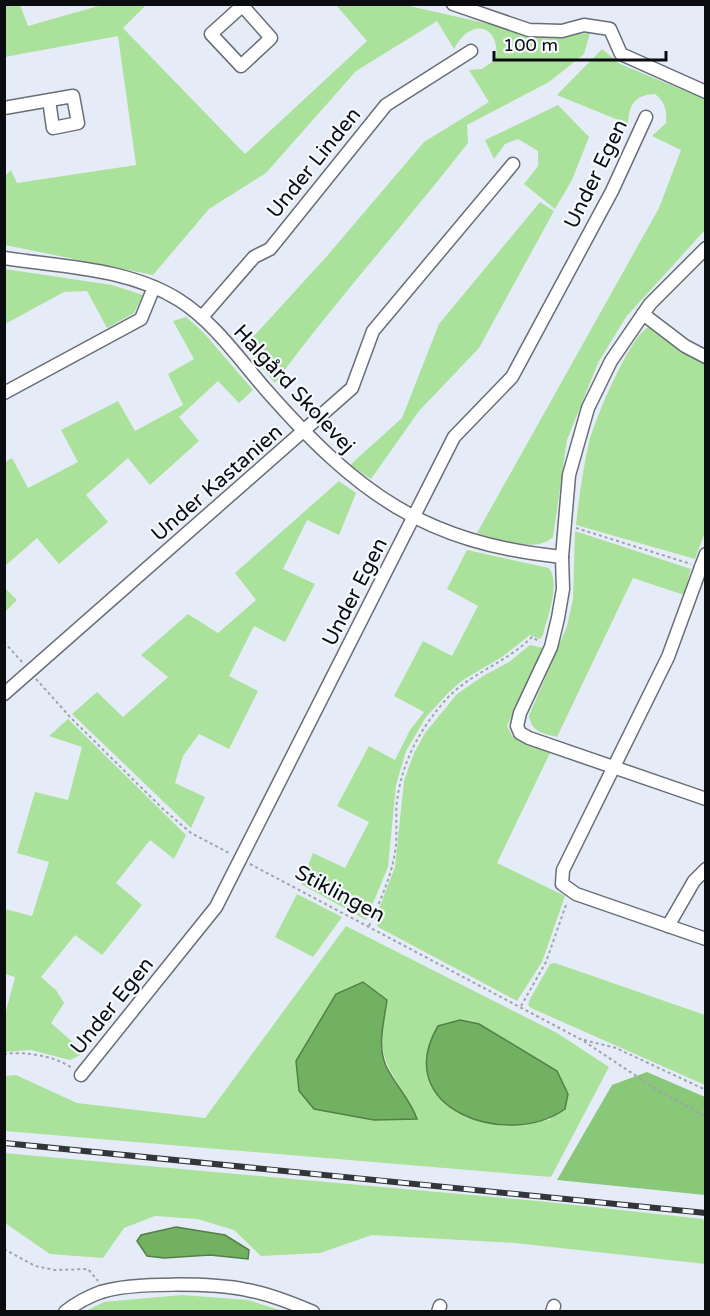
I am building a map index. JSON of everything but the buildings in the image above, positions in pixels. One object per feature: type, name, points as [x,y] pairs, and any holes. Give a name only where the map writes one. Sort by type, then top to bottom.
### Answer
[{"type":"street","points":[[453,4],[529,30],[562,31],[584,25],[610,29],[621,54],[705,92]]},
{"type":"street","points":[[241,5],[271,38],[241,66],[212,34],[241,5]]},
{"type":"street","name":"Under Linden","points":[[202,317],[255,257],[270,249],[386,105],[471,51]]},
{"type":"street","points":[[4,108],[49,100]]},
{"type":"street","name":"Under Egen","points":[[81,1076],[216,908],[453,437],[512,377],[612,191],[646,117]]},
{"type":"street","name":"Under Kastanien","points":[[4,694],[304,433],[352,388],[373,331],[513,164]]},
{"type":"street","points":[[705,249],[643,314],[611,361],[588,408],[569,475],[562,557],[563,590],[551,647],[520,713],[517,726],[520,733],[705,799]]},
{"type":"street","name":"Halgård Skolevej","points":[[4,258],[112,273],[154,287],[202,317],[304,433],[345,472],[376,496],[414,518],[475,542],[523,553],[562,557]]},
{"type":"street","points":[[4,393],[141,319],[154,287]]},
{"type":"street","points":[[643,314],[685,346],[705,357]]},
{"type":"street","points":[[705,554],[703,567],[668,657],[563,870],[562,884],[571,890],[705,939]]},
{"type":"street","points":[[668,926],[694,881],[705,868]]},
{"type":"street","points":[[64,1311],[78,1302],[103,1292],[128,1287],[213,1286],[247,1290],[286,1300],[313,1311]]},
{"type":"path","points":[[565,525],[703,567]]},
{"type":"path","points":[[369,926],[391,873],[396,849],[399,792],[406,761],[415,741],[445,700],[469,680],[507,658],[532,637],[551,647]]},
{"type":"path","name":"Stiklingen","points":[[4,642],[71,718],[191,833],[521,1006],[582,1040],[705,1118]]},
{"type":"path","points":[[521,1006],[546,962],[571,890]]},
{"type":"path","points":[[582,1040],[616,1048],[705,1090]]},
{"type":"path","points":[[4,1054],[29,1053],[64,1062],[81,1076]]},
{"type":"path","points":[[4,1249],[35,1266],[55,1270],[88,1269],[95,1274],[103,1292]]},
{"type":"shaded area","points":[[5,5],[20,5],[28,26],[102,5],[146,5],[123,28],[245,154],[367,41],[336,5],[405,5],[489,24],[531,37],[590,33],[584,54],[549,82],[467,125],[468,143],[275,383],[244,347],[327,256],[424,142],[489,102],[469,70],[482,69],[496,59],[494,39],[490,33],[484,29],[469,32],[461,38],[454,49],[437,21],[356,71],[266,173],[209,209],[153,275],[5,245],[4,177],[11,170],[17,183],[136,165],[118,36],[5,57]]},
{"type":"shaded area","points":[[602,49],[620,64],[705,99],[705,230],[626,317],[598,363],[567,440],[553,537],[536,544],[516,544],[477,533],[659,208],[681,150],[652,136],[666,123],[665,107],[655,94],[642,96],[634,102],[631,106],[628,124],[557,95]]},
{"type":"shaded area","points":[[558,105],[589,137],[572,180],[555,209],[524,184],[538,166],[538,151],[518,139],[505,144],[494,159],[485,140]]},
{"type":"shaded area","points":[[540,202],[554,211],[479,348],[419,411],[371,479],[350,465],[402,418],[439,324]]},
{"type":"shaded area","points":[[5,269],[112,285],[143,295],[134,313],[107,328],[87,291],[64,292],[5,324]]},
{"type":"shaded area","points":[[186,317],[203,332],[253,390],[239,403],[218,381],[179,417],[199,441],[150,485],[128,458],[86,495],[108,522],[59,564],[37,538],[5,566],[5,462],[12,458],[28,488],[78,462],[61,430],[118,401],[135,431],[183,405],[168,374],[194,359],[173,321]]},
{"type":"shaded area","points":[[649,327],[705,363],[705,532],[695,559],[576,525],[583,473],[592,431],[623,360],[641,333]]},
{"type":"shaded area","points":[[339,481],[356,493],[339,535],[307,520],[283,569],[315,584],[285,642],[254,626],[229,676],[258,691],[229,749],[199,734],[183,756],[175,783],[205,797],[191,828],[72,714],[97,692],[123,717],[168,677],[141,655],[188,614],[218,633],[256,600],[235,573]]},
{"type":"shaded area","points":[[575,531],[691,569],[684,595],[633,578],[557,737],[535,729],[529,716],[567,626],[573,599]]},
{"type":"shaded area","points":[[467,550],[549,568],[554,583],[550,610],[540,639],[530,635],[502,657],[463,680],[426,717],[406,751],[396,785],[388,867],[366,920],[301,884],[313,853],[345,868],[369,822],[337,806],[369,746],[395,760],[410,730],[424,712],[394,696],[423,641],[452,656],[478,606],[447,589]]},
{"type":"shaded area","points":[[4,587],[17,600],[5,612],[4,612]]},
{"type":"shaded area","points":[[530,645],[544,648],[507,726],[512,736],[551,751],[497,863],[565,896],[542,962],[517,1001],[378,927],[375,919],[395,867],[404,781],[414,753],[425,733],[457,694],[509,662]]},
{"type":"shaded area","points":[[68,719],[186,835],[174,859],[150,840],[116,883],[142,905],[102,955],[75,935],[41,977],[56,990],[64,1003],[51,1023],[85,1053],[70,1060],[31,1050],[4,1052],[5,1015],[15,977],[5,974],[5,909],[32,916],[49,862],[17,853],[35,792],[68,800],[82,747],[49,736]]},
{"type":"shaded area","points":[[297,894],[342,917],[313,957],[275,937]]},
{"type":"shaded area","points":[[346,926],[557,1033],[609,1067],[551,1177],[5,1131],[4,1076],[16,1075],[77,1103],[205,1118]],"holes":[[[336,994],[387,1001],[382,1034],[384,1056],[388,1067],[412,1105]],[[519,1050],[557,1071],[550,1120],[508,1124]]]},
{"type":"shaded area","points":[[555,963],[705,1015],[705,1085],[531,1008],[528,1005],[530,999],[550,964]]},
{"type":"shaded area","points":[[363,982],[387,1000],[382,1033],[383,1058],[417,1119],[374,1120],[314,1109],[299,1091],[296,1061],[336,994]]},
{"type":"shaded area","points":[[460,1020],[479,1024],[557,1071],[568,1094],[565,1109],[541,1121],[514,1125],[487,1123],[462,1114],[442,1100],[429,1080],[427,1055],[438,1026]]},
{"type":"shaded area","points":[[647,1072],[705,1097],[705,1195],[557,1180],[612,1085]]},
{"type":"shaded area","points":[[4,1153],[538,1201],[703,1219],[705,1264],[515,1243],[372,1235],[320,1253],[261,1256],[234,1230],[197,1219],[155,1216],[124,1228],[103,1258],[50,1254],[5,1223]]},
{"type":"shaded area","points":[[176,1227],[225,1235],[249,1250],[248,1259],[210,1255],[164,1258],[147,1256],[137,1241],[141,1235]]},
{"type":"shaded area","points":[[182,1295],[248,1300],[283,1311],[86,1311],[104,1302]]},
{"type":"railway","points":[[4,1143],[706,1213]]}]
